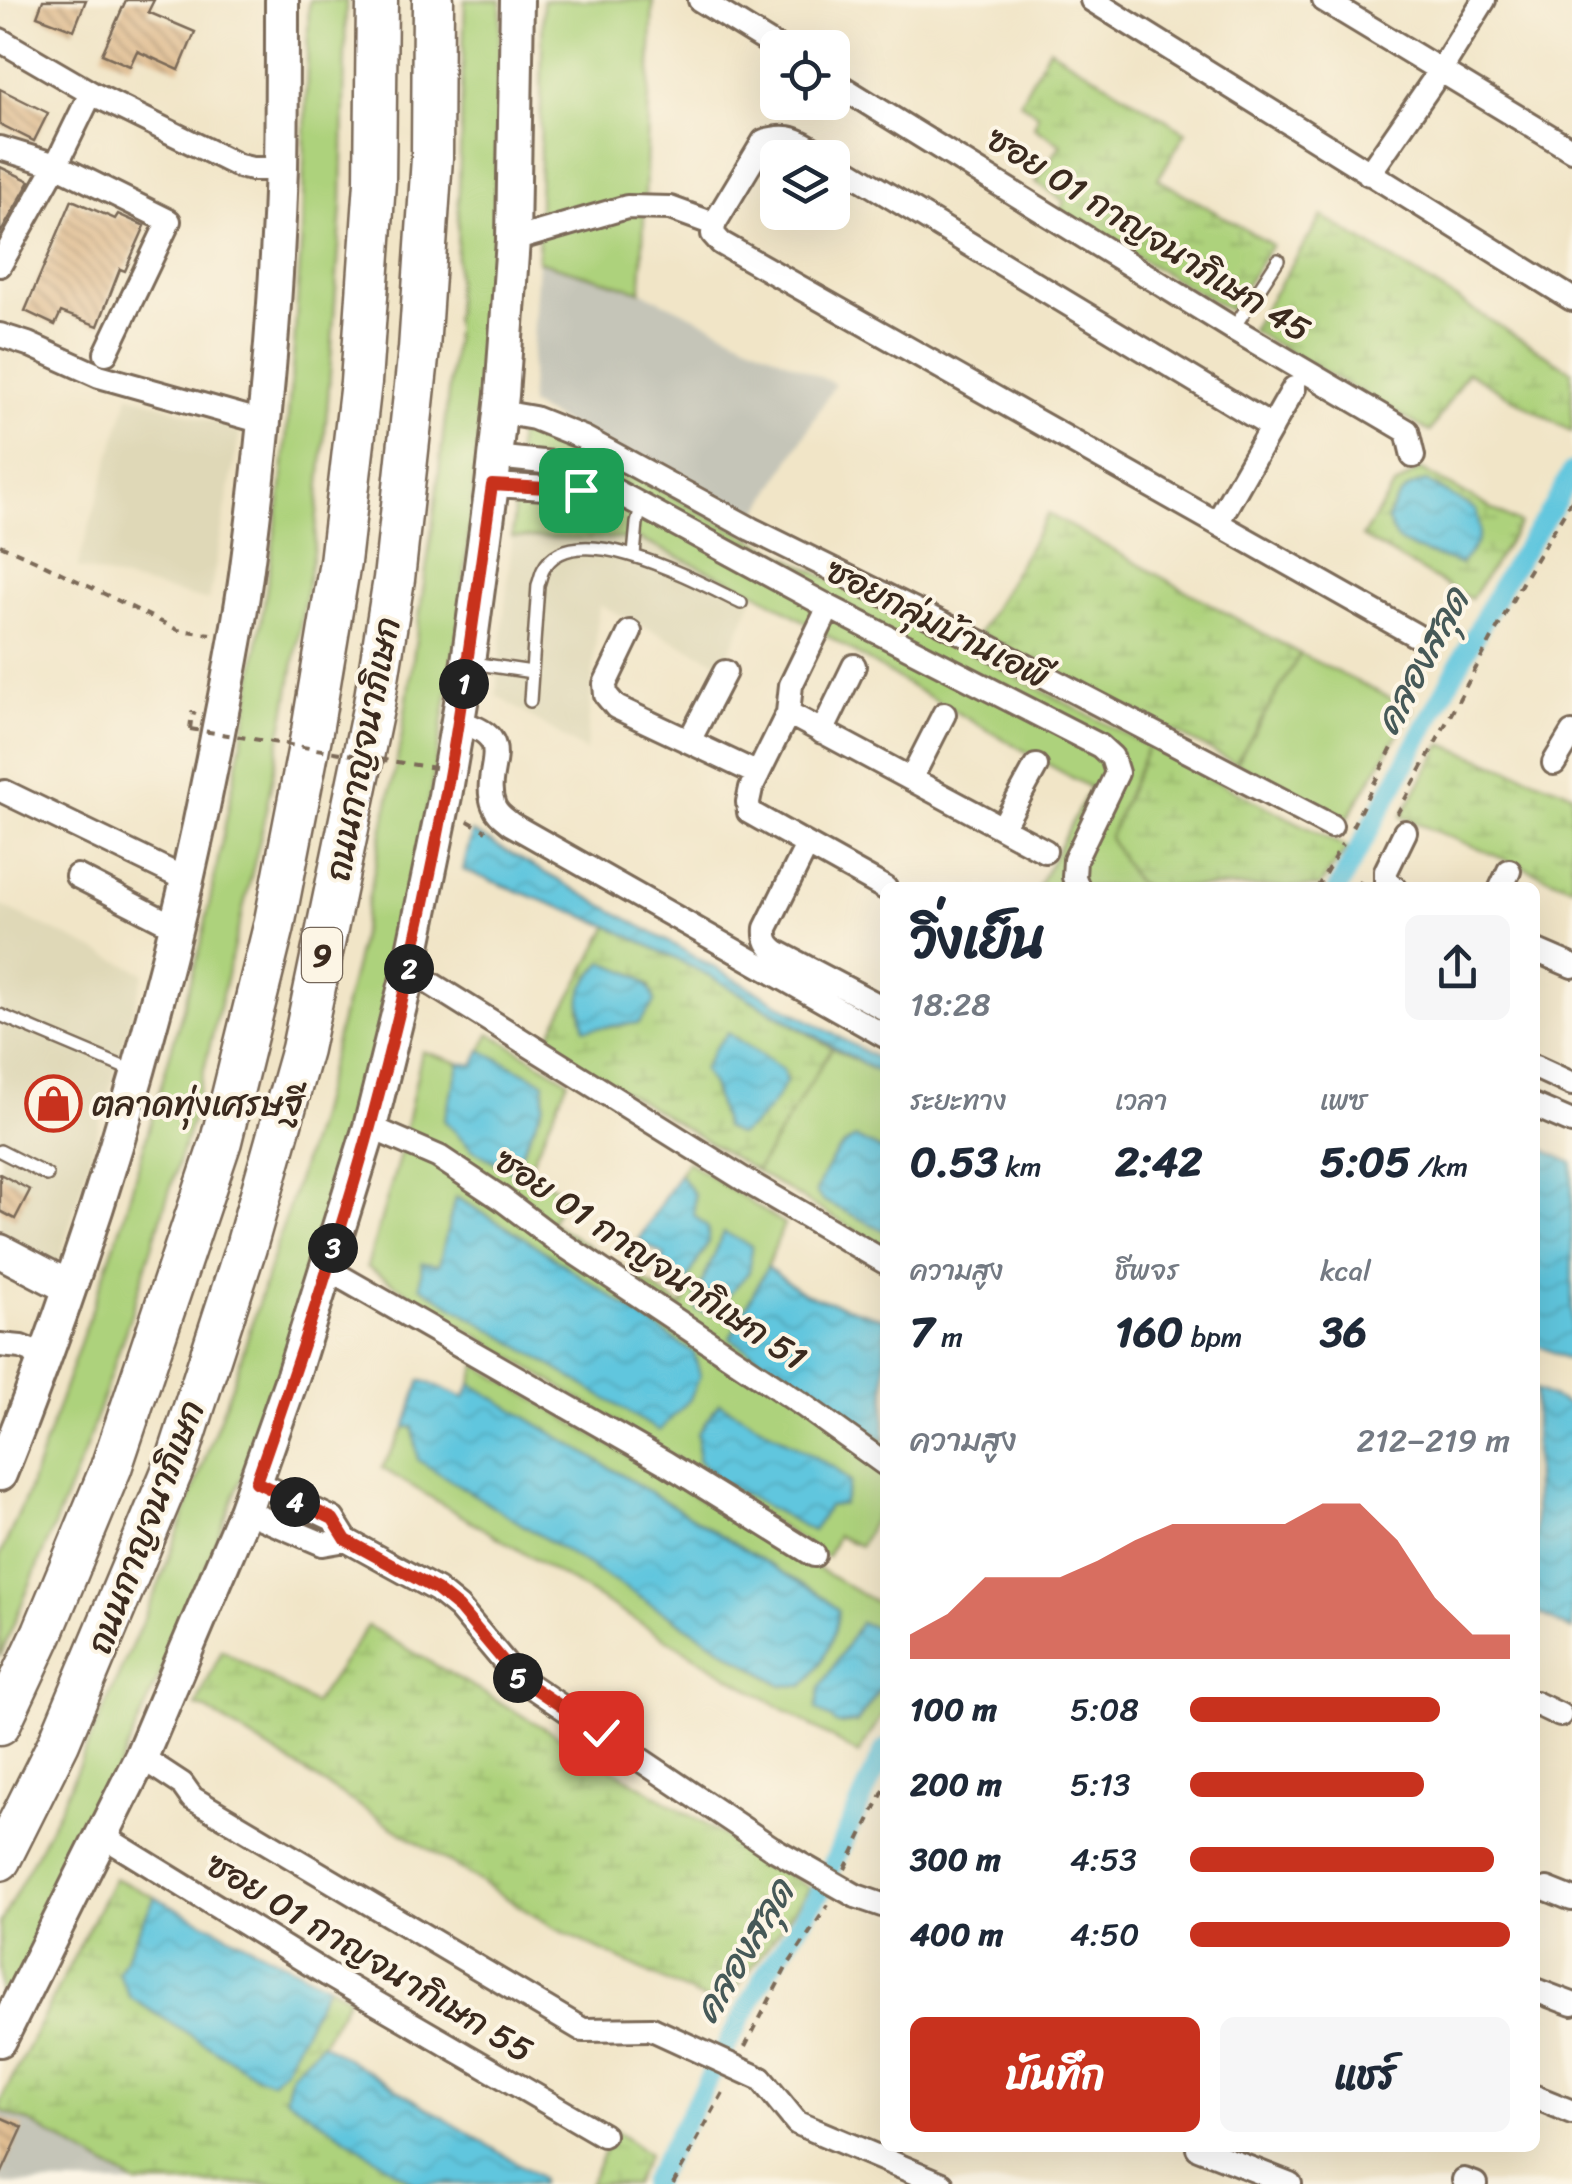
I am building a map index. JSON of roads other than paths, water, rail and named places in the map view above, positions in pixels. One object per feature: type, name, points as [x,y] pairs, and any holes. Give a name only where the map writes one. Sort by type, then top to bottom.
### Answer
[{"type":"highway","name":"ถนนกาญจนาภิเษก","points":[[0,1724],[43,1632],[110,1468],[221,1141],[274,926],[337,580],[359,400],[375,182],[378,0]]},
{"type":"highway","name":"ถนนกาญจนาภิเษก","points":[[0,1860],[59,1742],[178,1456],[246,1247],[302,1049],[374,704],[394,579],[419,349],[431,178],[432,0]]},
{"type":"main road","points":[[2,1462],[70,1287],[138,1073],[207,791],[248,565],[272,332],[281,169],[282,0]]},
{"type":"main road","points":[[0,2040],[141,1757],[250,1497],[370,1127],[446,796],[494,471],[512,240],[517,0]]},
{"type":"main road","points":[[0,1251],[70,1287]]},
{"type":"street","points":[[700,0],[760,37]]},
{"type":"street","points":[[1092,0],[1572,299]]},
{"type":"street","points":[[1324,0],[1572,150]]},
{"type":"street","points":[[1369,174],[1484,0]]},
{"type":"street","points":[[0,40],[92,93],[239,166],[281,169]]},
{"type":"street","name":"ซอย 01 กาญจนาภิเษก 45","points":[[850,92],[1233,329],[1407,431],[1413,456]]},
{"type":"street","points":[[0,265],[92,93]]},
{"type":"street","points":[[768,140],[798,140]]},
{"type":"street","points":[[0,148],[56,165],[169,221],[106,353]]},
{"type":"street","points":[[760,148],[714,224],[714,234],[721,243],[1415,635]]},
{"type":"street","points":[[850,171],[1272,427]]},
{"type":"street","points":[[512,240],[628,207],[670,208],[714,224]]},
{"type":"street","points":[[0,334],[99,376],[263,422]]},
{"type":"street","points":[[1217,523],[1294,388]]},
{"type":"street","points":[[500,412],[534,418],[584,438],[752,529],[980,642],[1331,826]]},
{"type":"street","name":"ซอยกลุ่มบ้านเอพี","points":[[494,471],[582,466],[604,485],[829,607],[1100,746],[1109,753],[1118,772],[1075,860],[1076,882]]},
{"type":"street","points":[[829,607],[791,685],[788,713],[758,774],[748,802],[749,812],[880,885]]},
{"type":"street","points":[[630,632],[610,671],[606,695],[616,706],[758,774]]},
{"type":"street","points":[[822,732],[854,666]]},
{"type":"street","points":[[689,742],[726,672]]},
{"type":"street","points":[[788,713],[1045,851]]},
{"type":"street","points":[[910,779],[944,714]]},
{"type":"street","points":[[458,722],[479,727],[490,738],[494,748],[493,803],[511,824],[880,1033]]},
{"type":"street","points":[[1554,763],[1572,732]]},
{"type":"street","points":[[1002,828],[1036,766]]},
{"type":"street","points":[[6,792],[187,880]]},
{"type":"street","points":[[1387,882],[1386,872],[1397,829]]},
{"type":"street","points":[[807,845],[766,928],[765,938],[778,952],[880,1006]]},
{"type":"street","points":[[77,876],[176,927]]},
{"type":"street","points":[[1540,952],[1572,966]]},
{"type":"street","points":[[409,970],[743,1179],[880,1259]]},
{"type":"street","points":[[1540,1069],[1572,1084]]},
{"type":"street","points":[[1540,1108],[1572,1122]]},
{"type":"street","name":"ซอย 01 กาญจนากิเษก 51","points":[[370,1127],[439,1156],[880,1460]]},
{"type":"street","points":[[327,1268],[666,1463],[814,1555]]},
{"type":"street","points":[[0,1345],[22,1347],[44,1356]]},
{"type":"street","points":[[250,1497],[333,1519],[346,1540],[437,1590],[459,1608],[516,1676],[772,1848],[856,1896],[880,1904]]},
{"type":"street","points":[[1540,1705],[1560,1715]]},
{"type":"street","points":[[141,1757],[182,1784],[192,1798],[583,2030],[652,2028],[760,2079],[797,2123],[942,2184]]},
{"type":"street","name":"ซอย 01 กาญจนากิเษก 55","points":[[103,1836],[328,1975],[603,2136]]},
{"type":"street","points":[[1547,1889],[1572,1898]]},
{"type":"street","points":[[1540,1992],[1572,2004]]},
{"type":"street","points":[[1540,2099],[1572,2112]]},
{"type":"street","points":[[1208,2152],[1290,2184]]},
{"type":"lane","points":[[1233,329],[1278,260]]},
{"type":"lane","points":[[634,555],[642,505]]},
{"type":"lane","points":[[530,701],[538,585],[544,567],[558,554],[604,548],[634,555],[741,602]]},
{"type":"lane","points":[[468,662],[532,672]]},
{"type":"lane","points":[[0,1015],[138,1073]]},
{"type":"lane","points":[[0,1151],[48,1175]]},
{"type":"water","points":[[1426,481],[1476,510],[1478,540],[1460,564],[1397,540],[1387,519],[1402,494]]},
{"type":"water","points":[[472,832],[880,1060],[880,1073],[708,975],[609,926],[463,870]]},
{"type":"water","points":[[603,962],[635,975],[652,993],[655,1002],[639,1023],[585,1029],[582,992]]},
{"type":"water","points":[[728,1033],[783,1070],[786,1082],[766,1112],[738,1135],[724,1127],[713,1087],[703,1070]]},
{"type":"water","points":[[481,1050],[544,1082],[544,1104],[512,1172],[472,1149],[444,1120],[460,1063],[474,1065]]},
{"type":"water","points":[[856,1138],[880,1150],[880,1229],[822,1200],[816,1192],[827,1168]]},
{"type":"water","points":[[1540,1147],[1572,1163],[1572,1361],[1540,1346]]},
{"type":"water","points":[[679,1174],[694,1194],[694,1215],[708,1228],[708,1243],[686,1282],[659,1266],[665,1256],[639,1239]]},
{"type":"water","points":[[455,1197],[520,1235],[694,1353],[700,1375],[690,1399],[659,1431],[420,1286],[422,1263],[439,1265]]},
{"type":"water","points":[[724,1232],[752,1247],[749,1272],[711,1314],[697,1310],[696,1297]]},
{"type":"water","points":[[767,1267],[804,1294],[880,1317],[880,1438],[730,1338]]},
{"type":"water","points":[[421,1380],[464,1398],[471,1384],[820,1595],[838,1610],[837,1620],[827,1651],[810,1679],[803,1686],[782,1685],[418,1460],[413,1427],[405,1427]]},
{"type":"water","points":[[1540,1392],[1572,1406],[1572,1630],[1540,1614]]},
{"type":"water","points":[[719,1403],[833,1467],[850,1483],[843,1504],[828,1506],[813,1531],[719,1481],[698,1460],[698,1433]]},
{"type":"water","points":[[860,1623],[880,1629],[880,1689],[857,1722],[838,1724],[816,1709],[820,1688]]},
{"type":"water","points":[[155,1897],[327,1985],[285,2067],[272,2081],[257,2076],[131,1998],[118,1973]]},
{"type":"water","points":[[322,2043],[541,2178],[541,2184],[415,2184],[285,2097],[291,2073]]},
{"type":"waterway","name":"คลองสลุด","points":[[1341,882],[1507,576],[1572,472]]},
{"type":"waterway","name":"คลองสลุด","points":[[651,2184],[768,1970],[819,1894],[880,1760]]},
{"type":"place","name":"ตลาดทุ่งเศรษฐี","points":[[53,1104]]}]
